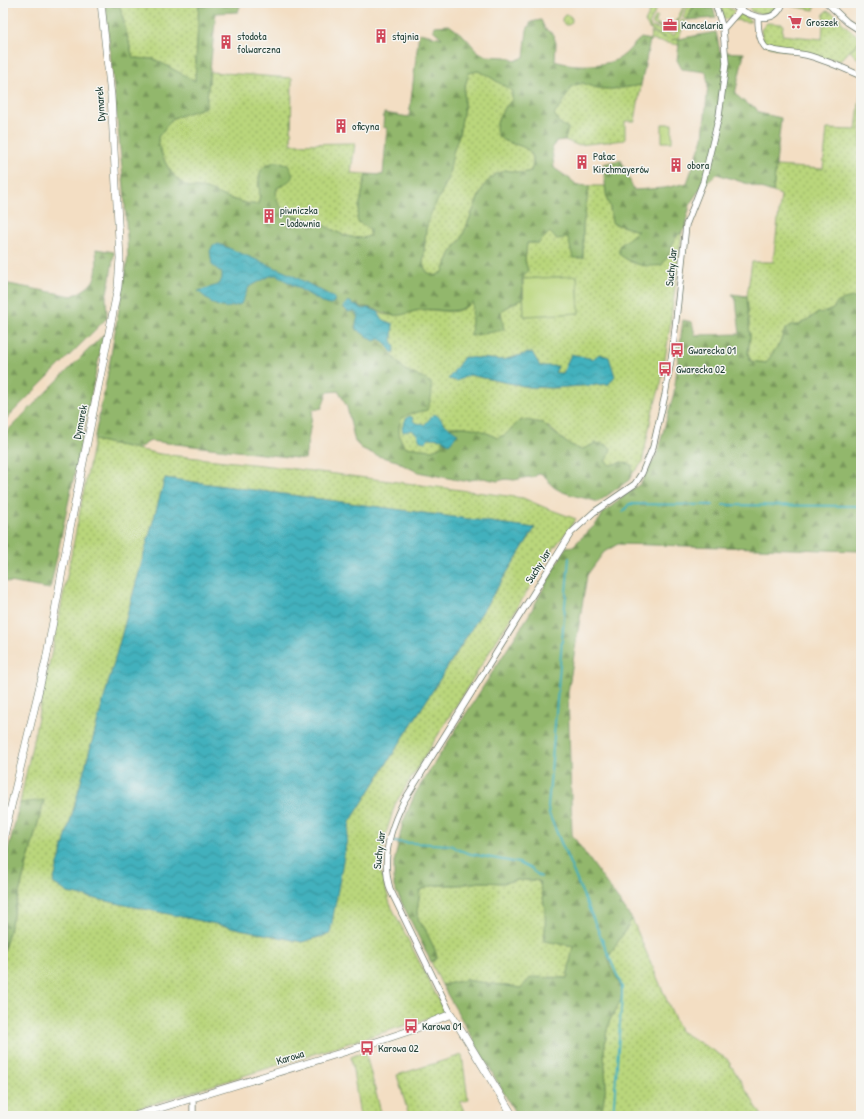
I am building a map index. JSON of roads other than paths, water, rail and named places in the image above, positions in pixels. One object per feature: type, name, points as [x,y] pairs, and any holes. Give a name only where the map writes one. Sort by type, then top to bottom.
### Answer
[{"type":"street","name":"Dymarek","points":[[3,840],[46,660],[70,528],[118,287],[120,258],[111,103],[101,3]]},
{"type":"street","name":"Suchy Jar","points":[[513,1116],[451,1014],[390,889],[386,869],[387,854],[392,831],[404,801],[572,533],[594,512],[635,484],[648,461],[653,447],[665,395],[673,348],[686,225],[703,182],[719,116],[726,63],[723,29],[715,3]]},
{"type":"street","points":[[728,3],[739,10],[758,18],[774,15],[778,12],[783,3]]},
{"type":"street","points":[[723,29],[746,3]]},
{"type":"street","points":[[827,3],[847,22],[861,31]]},
{"type":"street","points":[[758,18],[759,33],[763,45],[766,48],[836,64],[861,76]]},
{"type":"street","name":"Karowa","points":[[134,1116],[367,1045],[412,1030],[451,1014]]},
{"type":"street","points":[[193,1098],[193,1116]]},
{"type":"water","points":[[219,244],[290,274],[335,298],[334,302],[330,305],[325,304],[276,275],[270,276],[249,287],[241,304],[227,307],[217,306],[198,291],[218,285],[222,279],[222,273],[212,265],[210,251],[213,245]]},
{"type":"water","points":[[348,301],[363,309],[368,308],[379,312],[382,319],[393,324],[392,340],[395,347],[393,354],[380,339],[374,341],[356,329],[358,316],[354,311],[348,312],[343,307]]},
{"type":"water","points":[[532,352],[540,366],[558,366],[555,373],[563,373],[571,354],[593,359],[599,354],[609,357],[615,376],[609,384],[553,388],[529,387],[469,375],[457,381],[448,379],[464,357],[503,360]]},
{"type":"water","points":[[434,414],[458,434],[449,444],[442,439],[429,438],[425,442],[420,441],[417,434],[412,430],[403,432],[402,428],[409,416],[412,417],[414,422],[424,425]]},
{"type":"water","points":[[165,478],[535,528],[350,822],[330,934],[302,942],[68,893],[53,883]]},
{"type":"waterway","points":[[623,512],[629,504],[713,505]]},
{"type":"waterway","points":[[723,505],[861,506]]},
{"type":"waterway","points":[[569,558],[548,807],[549,814],[622,987],[613,1116]]},
{"type":"waterway","points":[[394,842],[451,845],[459,850],[471,854],[519,863],[541,877]]},
{"type":"place","name":"Groszek","points":[[795,22]]},
{"type":"place","name":"Kancelaria","points":[[670,25]]},
{"type":"place","name":"stajnia","points":[[381,36]]},
{"type":"place","name":"stodoła folwarczna","points":[[226,42]]},
{"type":"place","name":"oficyna","points":[[341,126]]},
{"type":"place","name":"Pałac Kirchmayerów","points":[[582,162]]},
{"type":"place","name":"obora","points":[[676,165]]},
{"type":"place","name":"piwniczka - lodownia","points":[[269,216]]},
{"type":"place","name":"Gwarecka 01","points":[[677,350]]},
{"type":"place","name":"Gwarecka 02","points":[[665,369]]},
{"type":"place","name":"Karowa 01","points":[[411,1026]]},
{"type":"place","name":"Karowa 02","points":[[367,1048]]}]
